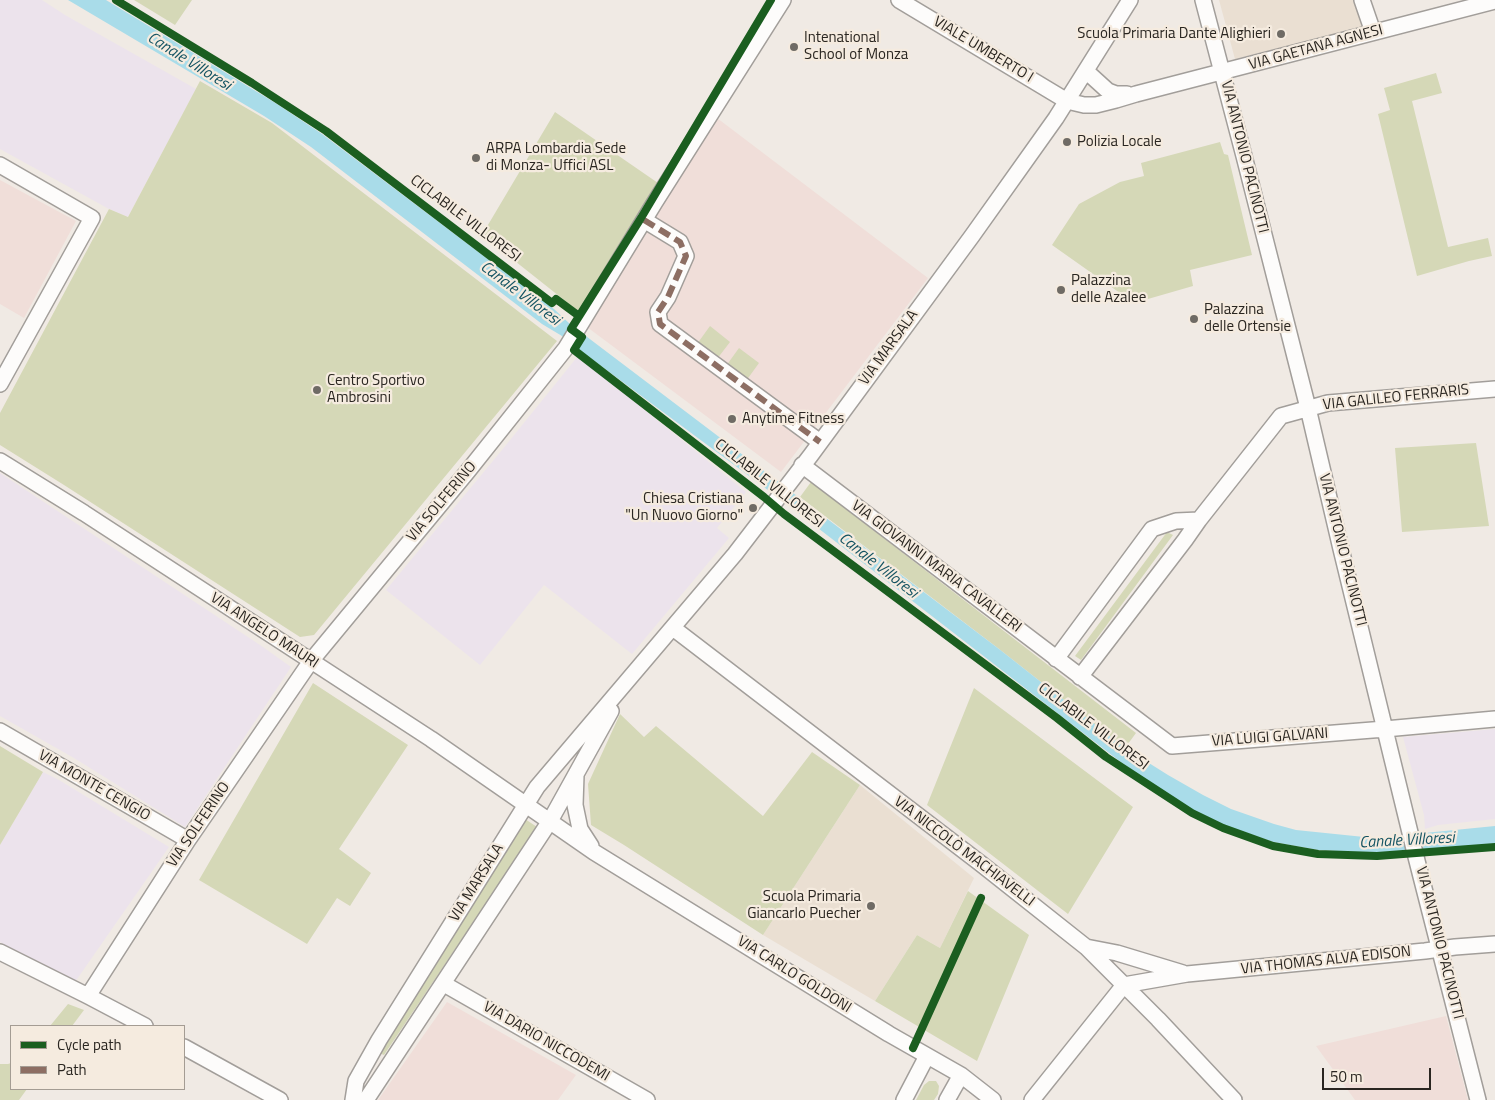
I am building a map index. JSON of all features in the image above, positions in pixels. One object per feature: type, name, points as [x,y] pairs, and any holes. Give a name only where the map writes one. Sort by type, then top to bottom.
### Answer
[{"type":"street","name":"VIA SOLFERINO","points":[[88,996],[188,840],[310,661],[468,471],[574,336],[644,220],[783,0]]},
{"type":"street","name":"VIALE UMBERTO I","points":[[898,0],[1067,101]]},
{"type":"street","name":"VIA MARSALA","points":[[353,1100],[356,1081],[379,1040],[537,787],[673,628],[787,486],[972,236],[1056,118],[1130,0]]},
{"type":"street","name":"VIA ANTONIO PACINOTTI","points":[[1203,0],[1308,408],[1415,852],[1478,1100]]},
{"type":"street","points":[[1362,0],[1373,32]]},
{"type":"street","name":"VIA GAETANA AGNESI","points":[[1067,101],[1084,105],[1096,105],[1495,1]]},
{"type":"street","name":"VIA GAETANA AGNESI","points":[[1086,71],[1104,88],[1116,94],[1136,94]]},
{"type":"street","points":[[0,165],[92,218],[0,384]]},
{"type":"street","points":[[644,220],[680,242],[686,256],[668,297],[658,312],[660,324],[820,442]]},
{"type":"street","name":"VIA GALILEO FERRARIS","points":[[1075,673],[1185,540],[1281,416],[1308,408],[1340,402],[1495,389]]},
{"type":"street","name":"VIA ANGELO MAURI","points":[[0,461],[84,513],[431,739],[526,804]]},
{"type":"street","name":"VIA GIOVANNI MARIA CAVALLERI","points":[[802,466],[1075,673]]},
{"type":"street","points":[[1056,659],[1152,528],[1176,521],[1199,520]]},
{"type":"street","name":"VIA NICCOLÒ MACHIAVELLI","points":[[673,628],[1065,929],[1086,947],[1158,1019],[1234,1100]]},
{"type":"street","name":"VIA LUIGI GALVANI","points":[[1075,673],[1172,746],[1495,719]]},
{"type":"street","name":"VIA MARSALA","points":[[366,1100],[550,821],[627,682]]},
{"type":"street","name":"VIA MONTE CENGIO","points":[[0,731],[188,840]]},
{"type":"street","name":"VIA CARLO GOLDONI","points":[[576,773],[575,806],[580,829],[594,852]]},
{"type":"street","name":"VIA CARLO GOLDONI","points":[[526,804],[594,852],[889,1034],[961,1075],[993,1100]]},
{"type":"street","name":"VIA THOMAS ALVA EDISON","points":[[1124,986],[1187,974],[1495,944]]},
{"type":"street","name":"VIA THOMAS ALVA EDISON","points":[[1086,947],[1117,953],[1187,974]]},
{"type":"street","points":[[0,952],[143,1025]]},
{"type":"street","name":"VIA DARIO NICCODEMI","points":[[444,984],[647,1100]]},
{"type":"street","points":[[1032,1100],[1124,986]]},
{"type":"street","points":[[185,1049],[280,1100]]},
{"type":"street","points":[[904,1100],[928,1056]]},
{"type":"street","points":[[947,1100],[961,1075]]},
{"type":"shaded area","points":[[0,0],[42,0],[196,89],[128,217],[109,209],[0,149]]},
{"type":"shaded area","name":"Scuola Primaria Dante Alighieri","points":[[1219,0],[1355,0],[1365,27],[1235,59]]},
{"type":"shaded area","points":[[717,118],[928,278],[781,472],[587,327]]},
{"type":"shaded area","points":[[0,180],[76,221],[24,318],[0,304]]},
{"type":"shaded area","points":[[578,356],[746,492],[717,528],[729,538],[632,654],[544,585],[480,665],[386,590]]},
{"type":"shaded area","points":[[0,473],[291,667],[185,827],[74,758],[0,716]]},
{"type":"shaded area","points":[[1495,729],[1495,819],[1438,825],[1425,829],[1424,815],[1403,737]]},
{"type":"shaded area","points":[[43,772],[169,847],[75,982],[0,942],[0,845]]},
{"type":"shaded area","name":"Scuola Primaria Giancarlo Puecher","points":[[860,785],[974,878],[940,948],[917,935],[875,1001],[763,935]]},
{"type":"shaded area","points":[[447,1002],[576,1075],[558,1100],[378,1100]]},
{"type":"shaded area","points":[[1446,1016],[1468,1100],[1355,1100],[1316,1046]]},
{"type":"green space","points":[[134,0],[192,0],[175,25]]},
{"type":"green space","points":[[1436,73],[1442,93],[1412,101],[1448,247],[1488,238],[1492,256],[1417,276],[1378,114],[1390,110],[1384,88]]},
{"type":"green space","name":"Centro Sportivo Ambrosini","points":[[200,81],[272,123],[557,341],[314,635],[300,637],[0,445],[0,413],[109,209],[128,217]]},
{"type":"green space","points":[[555,112],[658,183],[578,311],[482,235]]},
{"type":"green space","points":[[1220,142],[1224,154],[1228,155],[1252,255],[1190,270],[1193,286],[1141,301],[1127,298],[1052,245],[1079,204],[1120,182],[1144,176],[1141,163]]},
{"type":"green space","points":[[710,326],[730,342],[717,359],[697,344]]},
{"type":"green space","points":[[739,348],[759,363],[746,381],[726,366]]},
{"type":"green space","points":[[1476,443],[1489,526],[1402,532],[1395,448]]},
{"type":"green space","points":[[811,482],[1136,733],[1125,748],[800,497]]},
{"type":"green space","points":[[1167,532],[1173,535],[1081,660],[1075,656]]},
{"type":"green space","points":[[313,683],[408,745],[339,849],[371,873],[350,906],[337,898],[307,944],[199,880]]},
{"type":"green space","points":[[974,688],[1133,807],[1068,914],[927,805]]},
{"type":"green space","points":[[620,714],[644,737],[656,726],[763,816],[812,752],[860,785],[763,935],[591,825],[588,784]]},
{"type":"green space","points":[[0,746],[43,772],[0,845]]},
{"type":"green space","points":[[525,819],[537,827],[384,1055],[379,1053]]},
{"type":"green space","points":[[968,891],[1029,935],[977,1061],[875,1001],[917,935],[940,948]]},
{"type":"green space","points":[[68,1004],[84,1010],[73,1025],[51,1025]]},
{"type":"green space","points":[[10,1063],[10,1090],[26,1090],[19,1100],[0,1100],[0,1064]]},
{"type":"green space","points":[[929,1081],[936,1081],[939,1086],[938,1094],[934,1100],[916,1100],[924,1085]]},
{"type":"water","name":"Canale Villoresi","points":[[68,0],[106,0],[277,104],[322,134],[999,649],[1125,748],[1168,775],[1231,809],[1296,830],[1374,838],[1495,826],[1495,844],[1375,853],[1318,850],[1273,842],[1224,825],[1194,811],[1122,763],[792,508],[562,336],[542,324],[311,147],[264,116]]},
{"type":"marked path","points":[[644,220],[680,242],[686,256],[668,297],[658,312],[660,324],[820,442]]},
{"type":"cycle path","name":"CICLABILE VILLORESI","points":[[116,0],[252,83],[326,131],[552,303],[556,299],[579,316]]},
{"type":"cycle path","name":"CICLABILE VILLORESI","points":[[771,0],[641,218],[571,329],[582,337],[574,350],[784,514],[1057,718],[1106,757],[1192,813],[1223,828],[1273,846],[1318,854],[1377,856],[1495,847]]},
{"type":"cycle path","points":[[913,1048],[981,898]]},
{"type":"place","name":"Scuola Primaria Dante Alighieri","points":[[1281,34]]},
{"type":"place","name":"Intenational School of Monza","points":[[794,47]]},
{"type":"place","name":"Polizia Locale","points":[[1067,142]]},
{"type":"place","name":"ARPA Lombardia Sede di Monza- Uffici ASL","points":[[476,158]]},
{"type":"place","name":"Palazzina delle Azalee","points":[[1061,290]]},
{"type":"place","name":"Palazzina delle Ortensie","points":[[1194,319]]},
{"type":"place","name":"Centro Sportivo Ambrosini","points":[[317,390]]},
{"type":"place","name":"Anytime Fitness","points":[[732,419]]},
{"type":"place","name":"Chiesa Cristiana \"Un Nuovo Giorno\"","points":[[753,508]]},
{"type":"place","name":"Scuola Primaria Giancarlo Puecher","points":[[871,906]]}]
